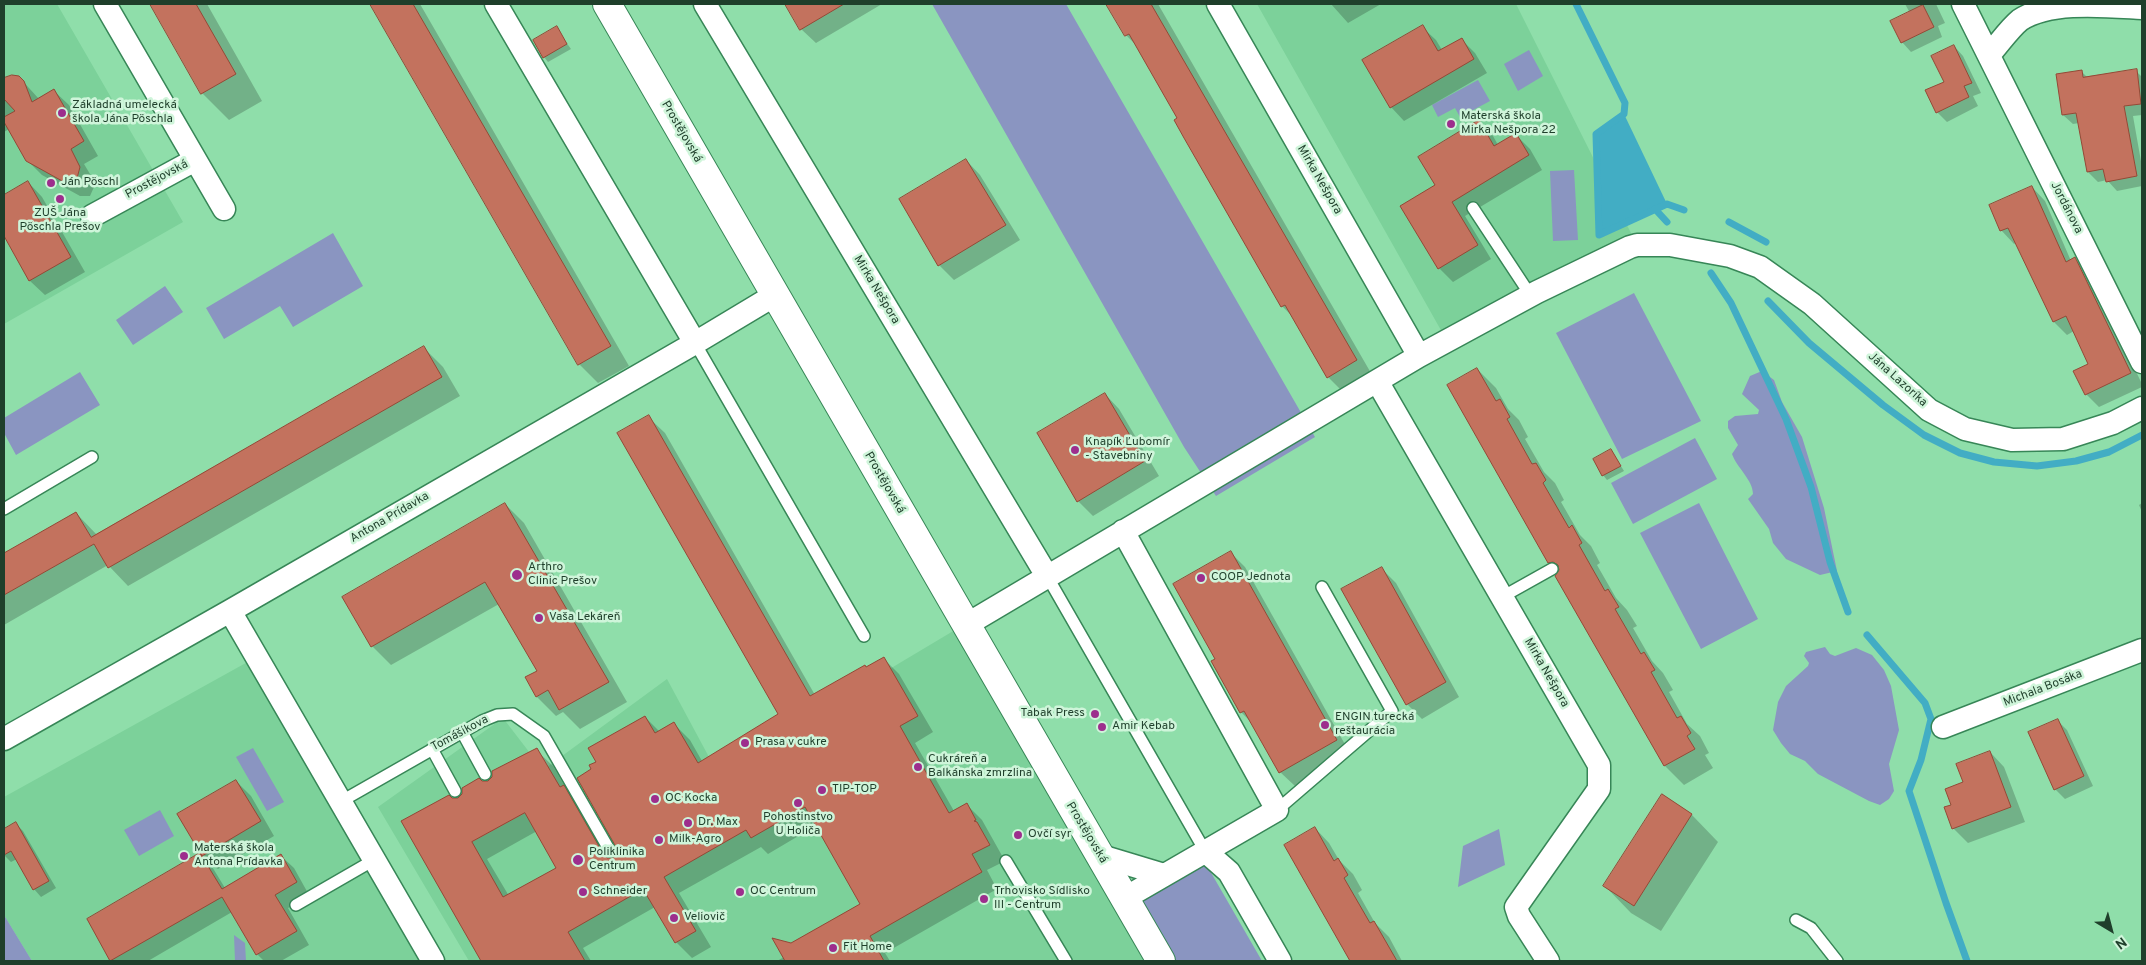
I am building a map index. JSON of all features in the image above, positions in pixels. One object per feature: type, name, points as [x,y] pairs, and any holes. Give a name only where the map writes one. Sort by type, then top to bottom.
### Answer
[{"type":"street","name":"Prostějovská","points":[[92,216],[195,160],[105,4]]},
{"type":"street","points":[[496,4],[695,343]]},
{"type":"street","name":"Prostějovská","points":[[607,4],[1058,787],[1101,856],[1161,961]]},
{"type":"street","name":"Mirka Nešpora","points":[[705,4],[1047,576]]},
{"type":"street","name":"Mirka Nešpora","points":[[1218,4],[1419,356]]},
{"type":"street","name":"Jordánova","points":[[1963,4],[2142,362]]},
{"type":"street","points":[[1989,55],[2020,20],[2047,6],[2142,8]]},
{"type":"street","points":[[195,160],[224,209]]},
{"type":"street","name":"Jána Lazoríka","points":[[1531,296],[1637,245],[1670,245],[1730,256],[1760,267],[1812,304],[1929,410],[1965,429],[2012,440],[2063,439],[2113,423],[2142,408]]},
{"type":"street","name":"Antona Prídavka","points":[[4,739],[230,612],[775,295]]},
{"type":"street","points":[[966,625],[1419,356],[1531,296]]},
{"type":"street","name":"Mirka Nešpora","points":[[1377,382],[1600,765],[1599,789],[1516,907],[1519,916],[1548,961]]},
{"type":"street","points":[[1123,531],[1278,810],[1125,898]]},
{"type":"street","points":[[230,612],[433,961]]},
{"type":"street","name":"Michala Bosáka","points":[[1949,723],[2142,650]]},
{"type":"street","points":[[1205,851],[1229,872],[1280,961]]},
{"type":"street","points":[[1101,856],[1164,875]]},
{"type":"lane","points":[[1474,208],[1531,296]]},
{"type":"lane","points":[[695,343],[864,636]]},
{"type":"lane","points":[[4,508],[92,458]]},
{"type":"lane","points":[[1502,597],[1552,569]]},
{"type":"lane","points":[[1047,576],[1205,851]]},
{"type":"lane","points":[[1278,810],[1392,711],[1322,587]]},
{"type":"lane","name":"Tomášikova","points":[[340,802],[462,732],[497,715],[513,714],[544,736],[610,851]]},
{"type":"lane","points":[[462,732],[485,774]]},
{"type":"lane","points":[[432,749],[455,791]]},
{"type":"lane","points":[[296,905],[374,860]]},
{"type":"lane","points":[[1006,861],[1066,961]]},
{"type":"lane","points":[[1796,920],[1811,928],[1836,961]]},
{"type":"shaded area","name":"Základná umelecká škola Jána Pöschla","points":[[4,4],[57,4],[183,222],[4,324]]},
{"type":"shaded area","points":[[932,4],[1066,4],[1315,437],[1216,496],[1184,447]]},
{"type":"shaded area","name":"Materská škola Mirka Nešpora 22","points":[[1257,4],[1516,4],[1637,245],[1451,348]]},
{"type":"shaded area","points":[[1529,50],[1543,76],[1518,91],[1504,64]]},
{"type":"shaded area","points":[[1478,80],[1490,101],[1460,117],[1455,108],[1438,117],[1432,105]]},
{"type":"shaded area","points":[[1624,114],[1667,204],[1599,235],[1596,134]]},
{"type":"shaded area","points":[[1574,170],[1578,240],[1553,241],[1550,171]]},
{"type":"shaded area","points":[[333,233],[363,286],[293,327],[280,306],[224,339],[206,308]]},
{"type":"shaded area","points":[[165,286],[183,312],[133,345],[116,320]]},
{"type":"shaded area","points":[[1634,293],[1701,421],[1622,459],[1556,333]]},
{"type":"shaded area","points":[[1762,371],[1774,380],[1782,402],[1802,437],[1824,508],[1837,571],[1820,575],[1786,559],[1773,543],[1769,529],[1748,499],[1753,494],[1752,489],[1732,454],[1738,445],[1728,428],[1728,421],[1735,416],[1758,414],[1759,410],[1742,394],[1750,376]]},
{"type":"shaded area","points":[[80,372],[100,405],[16,455],[4,433],[4,418]]},
{"type":"shaded area","points":[[1695,438],[1717,479],[1633,524],[1611,483]]},
{"type":"shaded area","points":[[1699,503],[1758,619],[1701,649],[1640,533]]},
{"type":"shaded area","points":[[965,624],[1155,961],[469,961],[378,807],[503,718],[543,770],[667,679],[717,772]]},
{"type":"shaded area","points":[[1825,647],[1830,654],[1835,656],[1856,648],[1872,655],[1884,670],[1891,686],[1899,730],[1889,764],[1894,791],[1889,799],[1880,805],[1818,774],[1805,761],[1790,754],[1773,730],[1778,702],[1786,686],[1808,666],[1809,663],[1804,656],[1806,652]]},
{"type":"shaded area","name":"Materská škola Antona Prídavka","points":[[253,659],[424,961],[32,961],[4,915],[4,797]]},
{"type":"shaded area","points":[[253,748],[284,802],[267,811],[236,757]]},
{"type":"shaded area","points":[[160,810],[174,836],[139,856],[124,830]]},
{"type":"shaded area","points":[[1499,829],[1505,865],[1458,887],[1463,846]]},
{"type":"shaded area","points":[[1202,857],[1262,961],[1155,961],[1125,908]]},
{"type":"shaded area","points":[[4,915],[32,961],[4,961]]},
{"type":"shaded area","points":[[234,935],[245,943],[246,961],[235,961]]},
{"type":"building","points":[[150,4],[196,4],[236,74],[201,94]]},
{"type":"building","points":[[370,4],[413,4],[611,346],[578,365]]},
{"type":"building","points":[[785,4],[844,4],[800,30]]},
{"type":"building","points":[[1106,4],[1151,4],[1357,360],[1327,378],[1285,305],[1281,307],[1184,138],[1174,120],[1177,118],[1129,34],[1125,36]]},
{"type":"building","points":[[1923,5],[1934,27],[1901,43],[1890,21]]},
{"type":"building","points":[[1423,25],[1438,51],[1462,38],[1474,59],[1390,108],[1362,60]]},
{"type":"building","points":[[557,26],[567,44],[543,58],[533,40]]},
{"type":"building","points":[[1954,45],[1972,83],[1964,86],[1969,97],[1936,113],[1925,90],[1944,82],[1931,56]]},
{"type":"building","points":[[2137,69],[2141,104],[2124,106],[2137,176],[2106,182],[2103,169],[2087,172],[2076,113],[2062,115],[2056,74],[2082,70],[2083,77]]},
{"type":"building","points":[[12,75],[19,76],[24,81],[32,102],[54,89],[84,141],[71,149],[80,167],[76,182],[64,182],[26,161],[4,122],[4,117],[15,111],[4,99],[4,78]]},
{"type":"building","points":[[1479,120],[1494,146],[1516,133],[1529,155],[1452,202],[1478,245],[1438,269],[1400,206],[1435,185],[1418,157]]},
{"type":"building","points":[[966,159],[1006,225],[938,266],[899,199]]},
{"type":"building","points":[[28,181],[71,257],[29,281],[4,236],[4,195]]},
{"type":"building","points":[[2032,186],[2066,262],[2075,257],[2131,373],[2085,395],[2073,371],[2088,364],[2066,316],[2053,322],[2008,228],[2000,231],[1989,205]]},
{"type":"building","points":[[424,346],[442,377],[108,568],[94,544],[4,595],[4,553],[76,512],[91,537]]},
{"type":"building","points":[[1477,368],[1496,401],[1500,399],[1510,417],[1507,419],[1532,464],[1536,463],[1546,480],[1543,483],[1569,528],[1572,525],[1582,543],[1579,545],[1605,591],[1608,589],[1619,607],[1615,609],[1641,654],[1644,652],[1655,670],[1651,672],[1677,718],[1681,716],[1691,733],[1687,736],[1695,749],[1664,766],[1555,576],[1559,570],[1558,565],[1553,562],[1548,563],[1447,385]]},
{"type":"building","points":[[1105,393],[1145,461],[1077,502],[1037,433]]},
{"type":"building","points":[[649,415],[810,696],[865,665],[866,667],[884,657],[918,716],[900,726],[949,813],[967,803],[976,820],[974,821],[977,822],[990,845],[972,854],[982,872],[870,936],[884,961],[785,961],[772,938],[791,943],[860,904],[805,807],[751,838],[746,830],[664,877],[696,931],[675,943],[643,889],[568,932],[585,961],[481,961],[401,821],[449,795],[452,798],[458,798],[462,794],[462,788],[479,778],[482,781],[488,781],[492,777],[492,771],[537,748],[560,787],[564,785],[604,855],[607,858],[613,858],[617,854],[616,847],[577,778],[591,769],[589,765],[596,762],[588,748],[645,716],[655,733],[674,722],[698,763],[778,714],[617,433]],"holes":[[[525,813],[556,868],[503,897],[472,842]]]},
{"type":"building","points":[[1611,449],[1621,466],[1602,476],[1593,459]]},
{"type":"building","points":[[505,503],[609,682],[559,710],[548,690],[536,697],[525,677],[537,671],[485,582],[371,647],[342,597]]},
{"type":"building","points":[[1231,551],[1337,740],[1279,773],[1244,711],[1240,713],[1211,661],[1215,659],[1173,584]]},
{"type":"building","points":[[1382,567],[1446,682],[1406,705],[1341,589]]},
{"type":"building","points":[[2058,719],[2084,776],[2054,790],[2028,732]]},
{"type":"building","points":[[1990,751],[2011,807],[1952,829],[1944,807],[1951,805],[1945,789],[1963,782],[1956,764]]},
{"type":"building","points":[[236,780],[261,821],[202,856],[177,814]]},
{"type":"building","points":[[1662,794],[1692,814],[1634,906],[1603,886]]},
{"type":"building","points":[[16,822],[49,881],[33,890],[11,851],[4,855],[4,829]]},
{"type":"building","points":[[1315,827],[1334,861],[1338,858],[1348,875],[1344,878],[1370,923],[1374,921],[1397,961],[1350,961],[1284,845]]},
{"type":"building","points":[[200,853],[222,889],[281,854],[297,882],[275,895],[297,931],[256,955],[222,897],[110,961],[87,919]]},
{"type":"waterway","points":[[1576,4],[1625,103],[1624,114],[1596,134],[1599,235],[1667,204],[1684,210]]},
{"type":"waterway","points":[[1655,209],[1667,222]]},
{"type":"waterway","points":[[1729,222],[1766,242]]},
{"type":"waterway","points":[[1711,273],[1731,303],[1786,419],[1811,487],[1830,562],[1848,612]]},
{"type":"waterway","points":[[1768,301],[1809,343],[1883,405],[1924,435],[1960,453],[1994,462],[2037,466],[2076,461],[2109,452],[2142,435]]},
{"type":"waterway","points":[[1867,635],[1925,703],[1931,719],[1921,760],[1909,791],[1967,961]]},
{"type":"place","name":"Základná umelecká škola Jána Pöschla","points":[[62,113]]},
{"type":"place","name":"Materská škola Mirka Nešpora 22","points":[[1451,124]]},
{"type":"place","name":"Ján Pöschl","points":[[51,183]]},
{"type":"place","name":"ZUŠ Jána Pöschla Prešov","points":[[60,199]]},
{"type":"place","name":"Knapík Ľubomír - Stavebniny","points":[[1075,450]]},
{"type":"place","name":"Arthro Clinic Prešov","points":[[517,575]]},
{"type":"place","name":"COOP Jednota","points":[[1201,578]]},
{"type":"place","name":"Vaša Lekáreň","points":[[539,618]]},
{"type":"place","name":"Tabak Press","points":[[1095,714]]},
{"type":"place","name":"ENGIN turecká reštaurácia","points":[[1325,725]]},
{"type":"place","name":"Amir Kebab","points":[[1102,727]]},
{"type":"place","name":"Prasa v cukre","points":[[745,743]]},
{"type":"place","name":"Cukráreň a Balkánska zmrzlina","points":[[918,767]]},
{"type":"place","name":"TIP-TOP","points":[[822,790]]},
{"type":"place","name":"OC Kocka","points":[[655,799]]},
{"type":"place","name":"Pohostinstvo U Holiča","points":[[798,803]]},
{"type":"place","name":"Dr. Max","points":[[688,823]]},
{"type":"place","name":"Ovčí syr","points":[[1018,835]]},
{"type":"place","name":"Milk-Agro","points":[[659,840]]},
{"type":"place","name":"Materská škola Antona Prídavka","points":[[184,856]]},
{"type":"place","name":"Poliklinika Centrum","points":[[578,860]]},
{"type":"place","name":"Schneider","points":[[583,892]]},
{"type":"place","name":"OC Centrum","points":[[740,892]]},
{"type":"place","name":"Trhovisko Sídlisko III - Centrum","points":[[984,899]]},
{"type":"place","name":"Veliovič","points":[[674,918]]},
{"type":"place","name":"Fit Home","points":[[833,948]]}]
